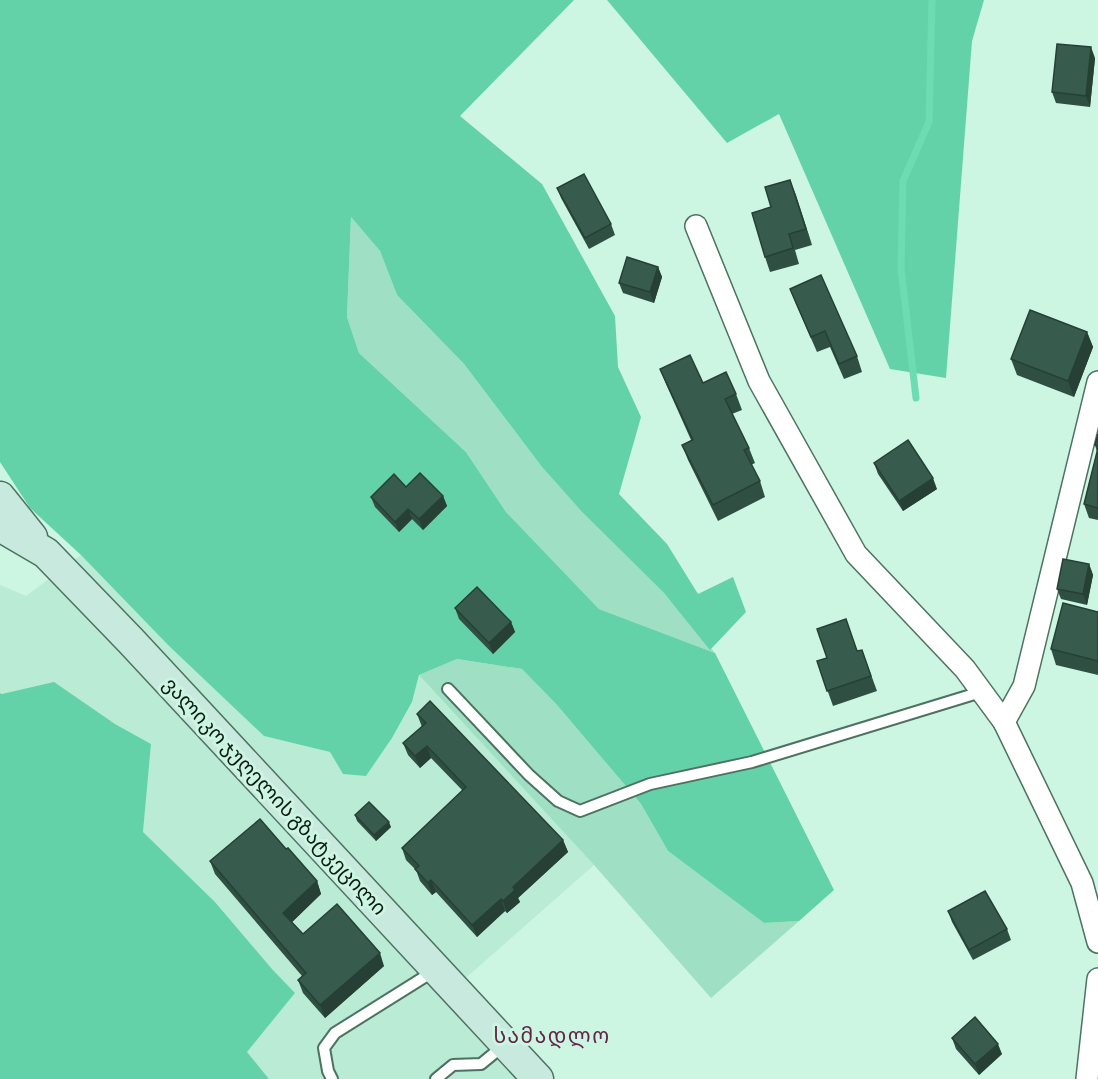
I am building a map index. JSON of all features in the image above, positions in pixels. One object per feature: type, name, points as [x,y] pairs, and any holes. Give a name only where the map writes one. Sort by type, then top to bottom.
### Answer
[{"type":"main road","points":[[0,497],[46,553]]},
{"type":"main road","name":"ვალიკო ჯუღელის გზატკეცილი","points":[[0,526],[46,553],[131,641],[538,1079]]},
{"type":"street","points":[[696,226],[759,381],[856,554],[965,669],[1004,722],[1082,883],[1098,942]]},
{"type":"street","points":[[1004,722],[1024,686],[1098,382]]},
{"type":"street","points":[[1087,1079],[1098,979]]},
{"type":"lane","points":[[448,689],[529,775],[558,801],[580,811],[650,784],[752,762],[981,692]]},
{"type":"lane","points":[[332,1079],[328,1071],[324,1048],[334,1033],[436,969]]},
{"type":"lane","points":[[436,1079],[453,1065],[481,1064],[506,1044]]},
{"type":"shaded area","points":[[351,217],[380,251],[397,295],[464,364],[542,467],[582,512],[664,593],[715,653],[599,609],[506,512],[466,452],[359,353],[347,317]]},
{"type":"shaded area","points":[[81,555],[169,646],[264,736],[330,752],[343,774],[366,776],[392,738],[412,702],[419,675],[594,865],[469,975],[441,995],[517,1079],[269,1079],[247,1052],[295,993],[215,902],[143,832],[151,744],[115,724],[0,693],[0,585],[26,596]]},
{"type":"shaded area","points":[[457,659],[522,669],[557,705],[641,804],[668,851],[764,923],[799,921],[711,998],[594,865],[419,675]]},
{"type":"green space","points":[[0,0],[574,0],[460,116],[542,184],[615,316],[618,367],[641,417],[619,494],[667,544],[698,594],[733,577],[746,612],[710,650],[664,593],[582,512],[542,467],[464,364],[397,295],[380,251],[351,217],[347,317],[359,353],[466,452],[506,512],[599,609],[715,653],[834,890],[799,921],[764,923],[668,851],[641,804],[557,705],[522,669],[457,659],[419,675],[412,702],[392,738],[366,776],[343,774],[330,752],[264,736],[169,646],[81,555],[30,508],[0,462]]},
{"type":"green space","points":[[607,0],[984,0],[972,41],[946,378],[890,369],[779,114],[727,143]]},
{"type":"green space","points":[[54,682],[115,724],[151,744],[143,832],[215,902],[295,993],[247,1052],[269,1079],[0,1079],[0,693]]},
{"type":"building","points":[[1057,44],[1091,47],[1086,96],[1052,92]]},
{"type":"building","points":[[584,174],[611,224],[585,238],[557,188]]},
{"type":"building","points":[[790,180],[806,229],[789,234],[793,248],[765,257],[752,213],[771,207],[765,187]]},
{"type":"building","points":[[627,257],[658,267],[650,292],[619,283]]},
{"type":"building","points":[[821,275],[857,356],[839,364],[825,331],[811,337],[790,289]]},
{"type":"building","points":[[1030,310],[1087,332],[1068,381],[1011,359]]},
{"type":"building","points":[[690,355],[703,383],[726,372],[736,394],[725,399],[749,448],[744,450],[760,481],[713,505],[682,445],[693,440],[660,369]]},
{"type":"building","points":[[908,440],[933,478],[899,501],[874,463]]},
{"type":"building","points":[[1098,448],[1098,508],[1084,504]]},
{"type":"building","points":[[420,473],[443,496],[419,519],[408,509],[395,522],[371,497],[394,474],[406,487]]},
{"type":"building","points":[[1063,559],[1089,564],[1083,594],[1057,589]]},
{"type":"building","points":[[477,587],[511,622],[489,643],[455,608]]},
{"type":"building","points":[[1063,603],[1098,612],[1098,661],[1051,649]]},
{"type":"building","points":[[846,619],[857,651],[862,650],[871,676],[827,691],[817,661],[827,658],[817,629]]},
{"type":"building","points":[[430,701],[563,840],[513,887],[515,890],[503,901],[501,899],[472,925],[431,880],[428,883],[415,869],[419,866],[402,848],[466,787],[427,746],[415,756],[403,743],[426,723],[417,714]]},
{"type":"building","points":[[369,802],[389,822],[374,835],[355,815]]},
{"type":"building","points":[[260,819],[317,881],[283,913],[303,934],[337,904],[380,953],[320,1005],[298,980],[306,973],[210,861]]},
{"type":"building","points":[[985,891],[1007,929],[969,950],[948,911]]},
{"type":"building","points":[[975,1017],[998,1044],[975,1064],[952,1038]]},
{"type":"waterway","points":[[916,398],[901,268],[903,181],[929,122],[932,0]]},
{"type":"district","name":"სამადლო","points":[[552,1036]]}]
